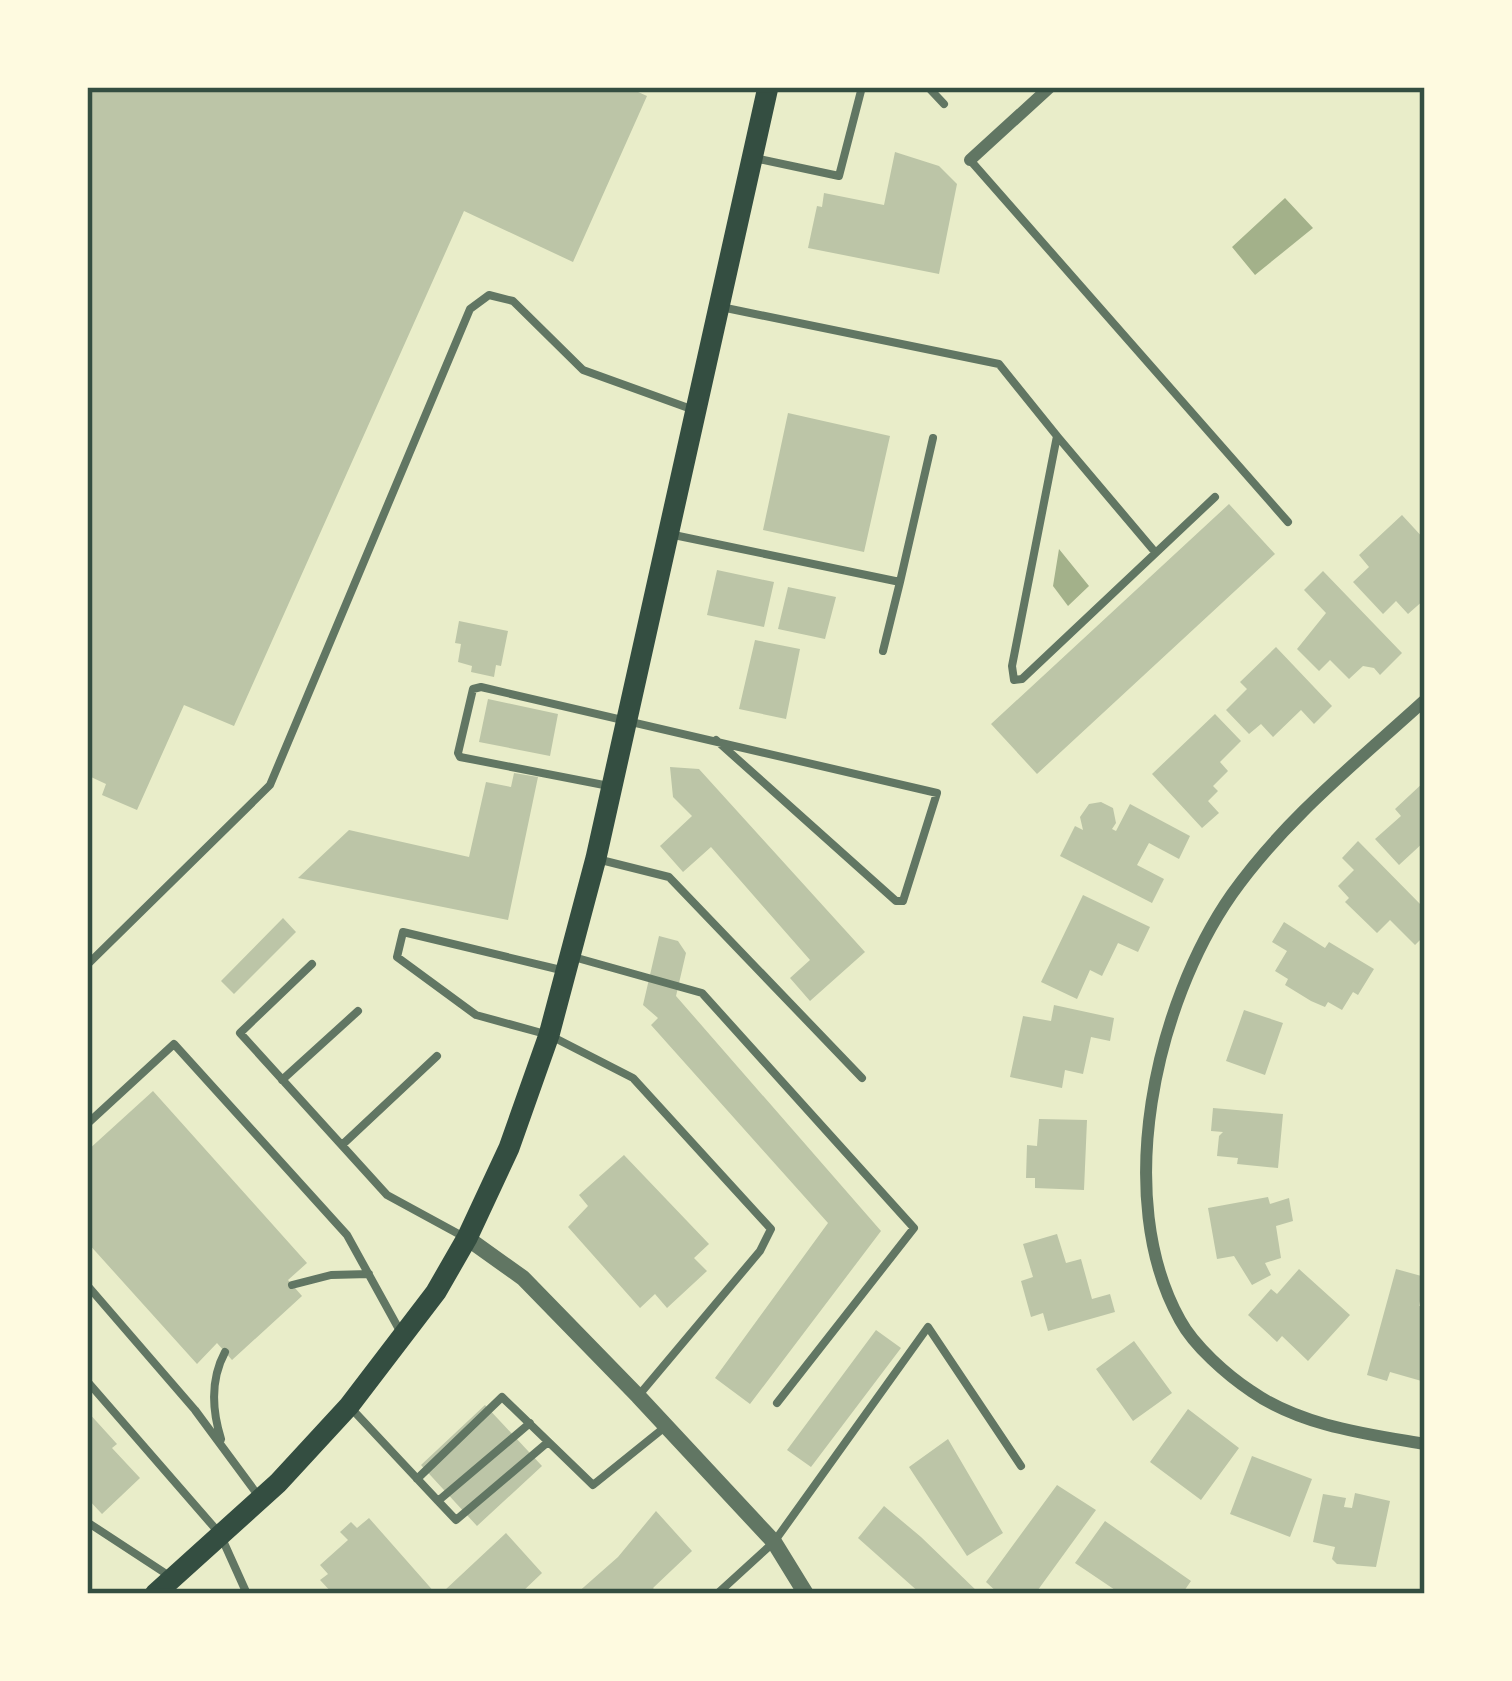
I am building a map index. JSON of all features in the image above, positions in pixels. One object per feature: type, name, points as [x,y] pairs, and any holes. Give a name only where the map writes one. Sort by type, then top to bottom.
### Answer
[{"type":"main road","points":[[155,1594],[323,1437],[349,1406],[436,1292],[509,1148],[549,1035],[596,858],[768,87]]},
{"type":"street","points":[[970,160],[1050,87]]},
{"type":"street","points":[[1425,700],[1292,820],[1231,896],[1195,960],[1165,1042],[1148,1124],[1147,1209],[1159,1264],[1181,1322],[1252,1392],[1316,1423],[1425,1444]]},
{"type":"street","points":[[467,1238],[523,1279],[638,1396],[774,1542],[806,1594]]},
{"type":"lane","points":[[753,158],[839,176],[862,87]]},
{"type":"lane","points":[[928,87],[944,104]]},
{"type":"lane","points":[[970,160],[1288,522]]},
{"type":"lane","points":[[87,964],[270,785],[470,310],[489,295],[513,301],[583,370],[698,412]]},
{"type":"lane","points":[[721,307],[998,364],[1155,553]]},
{"type":"lane","points":[[1057,436],[1012,665],[1014,680],[1022,680],[1214,497]]},
{"type":"lane","points":[[883,651],[933,437]]},
{"type":"lane","points":[[668,534],[900,581]]},
{"type":"lane","points":[[613,787],[464,758],[458,753],[473,689],[628,720],[716,740],[937,793],[903,901],[896,902],[716,740]]},
{"type":"lane","points":[[596,858],[669,877],[862,1078]]},
{"type":"lane","points":[[638,1396],[760,1251],[771,1228],[633,1078],[549,1035],[476,1015],[397,957],[403,932],[702,993],[914,1228],[777,1403]]},
{"type":"lane","points":[[312,964],[239,1033],[387,1195],[467,1238]]},
{"type":"lane","points":[[283,1080],[358,1011]]},
{"type":"lane","points":[[87,1124],[174,1044],[347,1235],[402,1336]]},
{"type":"lane","points":[[342,1145],[437,1056]]},
{"type":"lane","points":[[292,1286],[331,1275],[369,1274]]},
{"type":"lane","points":[[87,1285],[260,1498]]},
{"type":"lane","points":[[717,1594],[774,1542],[928,1327],[1021,1466]]},
{"type":"lane","points":[[223,1447],[213,1414],[214,1387],[225,1352]]},
{"type":"lane","points":[[87,1381],[220,1534],[247,1594]]},
{"type":"lane","points":[[417,1479],[502,1397],[593,1485],[664,1427]]},
{"type":"lane","points":[[349,1406],[456,1520],[548,1442]]},
{"type":"lane","points":[[438,1501],[530,1423]]},
{"type":"lane","points":[[87,1522],[173,1577]]},
{"type":"shaded area","points":[[1285,198],[1313,228],[1255,275],[1232,247]]},
{"type":"shaded area","points":[[1059,549],[1089,586],[1068,606],[1053,586]]},
{"type":"building","points":[[87,87],[627,87],[647,96],[573,262],[464,211],[234,726],[184,705],[137,810],[102,795],[106,784],[91,777],[87,786]]},
{"type":"building","points":[[895,152],[939,166],[957,184],[939,274],[808,248],[824,193],[884,205]]},
{"type":"building","points":[[788,413],[890,436],[864,552],[763,530]]},
{"type":"building","points":[[1229,504],[1275,554],[1037,774],[991,724]]},
{"type":"building","points":[[1402,515],[1425,540],[1425,599],[1408,614],[1396,601],[1383,614],[1353,582],[1369,567],[1359,555]]},
{"type":"building","points":[[717,570],[774,582],[764,627],[707,615]]},
{"type":"building","points":[[1323,571],[1402,653],[1380,675],[1363,666],[1349,679],[1330,660],[1319,671],[1297,649],[1326,613],[1304,590]]},
{"type":"building","points":[[788,587],[836,597],[825,639],[778,629]]},
{"type":"building","points":[[459,621],[508,631],[494,677],[471,672],[472,666],[458,662]]},
{"type":"building","points":[[755,640],[800,649],[786,719],[739,709]]},
{"type":"building","points":[[1276,647],[1332,706],[1314,724],[1301,710],[1273,737],[1261,724],[1249,734],[1226,710],[1247,689],[1240,682]]},
{"type":"building","points":[[488,699],[558,714],[550,756],[479,742]]},
{"type":"building","points":[[1215,714],[1241,741],[1220,762],[1228,771],[1213,786],[1218,791],[1208,801],[1219,813],[1202,828],[1152,774]]},
{"type":"building","points":[[670,767],[699,769],[865,952],[810,1001],[790,978],[810,960],[711,847],[683,872],[660,846],[692,816],[673,797]]},
{"type":"building","points":[[514,773],[538,777],[508,920],[298,878],[349,830],[469,857],[486,782],[511,787]]},
{"type":"building","points":[[1425,781],[1425,841],[1399,865],[1375,839],[1401,816],[1395,809]]},
{"type":"building","points":[[1101,802],[1113,808],[1116,823],[1112,829],[1116,831],[1130,804],[1190,836],[1179,859],[1149,843],[1137,865],[1164,879],[1152,903],[1060,856],[1075,826],[1083,830],[1080,817],[1089,804]]},
{"type":"building","points":[[1358,841],[1425,909],[1425,935],[1415,945],[1390,920],[1377,933],[1345,902],[1349,898],[1338,886],[1354,870],[1342,858]]},
{"type":"building","points":[[1083,895],[1150,927],[1138,952],[1118,943],[1102,976],[1090,970],[1077,999],[1041,982]]},
{"type":"building","points":[[283,918],[296,932],[234,994],[221,981]]},
{"type":"building","points":[[1284,922],[1325,948],[1329,942],[1374,969],[1342,1010],[1328,1002],[1325,1007],[1311,1001],[1285,985],[1288,979],[1275,971],[1287,951],[1272,942]]},
{"type":"building","points":[[659,936],[678,941],[686,953],[676,996],[881,1231],[750,1404],[715,1378],[828,1223],[651,1025],[658,1018],[643,1005]]},
{"type":"building","points":[[1054,1005],[1114,1018],[1110,1041],[1091,1037],[1083,1074],[1065,1070],[1062,1088],[1010,1077],[1023,1016],[1051,1021]]},
{"type":"building","points":[[1244,1010],[1283,1023],[1265,1075],[1226,1061]]},
{"type":"building","points":[[153,1091],[307,1263],[288,1280],[302,1296],[232,1360],[217,1343],[197,1364],[87,1242],[87,1151]]},
{"type":"building","points":[[1213,1108],[1283,1114],[1278,1168],[1237,1164],[1238,1158],[1217,1156],[1223,1132],[1211,1131]]},
{"type":"building","points":[[1039,1119],[1087,1120],[1084,1190],[1035,1188],[1035,1178],[1026,1178],[1027,1145],[1037,1146]]},
{"type":"building","points":[[624,1155],[709,1244],[694,1258],[707,1271],[667,1308],[655,1294],[640,1308],[568,1227],[588,1206],[579,1195]]},
{"type":"building","points":[[1268,1197],[1270,1204],[1289,1198],[1293,1221],[1276,1226],[1281,1258],[1265,1263],[1271,1275],[1252,1285],[1234,1256],[1217,1259],[1208,1208]]},
{"type":"building","points":[[1057,1234],[1066,1263],[1081,1259],[1092,1299],[1110,1294],[1115,1312],[1048,1331],[1043,1313],[1031,1317],[1021,1281],[1033,1277],[1023,1244]]},
{"type":"building","points":[[1299,1269],[1350,1315],[1308,1361],[1282,1336],[1277,1342],[1248,1315],[1271,1289],[1277,1294]]},
{"type":"building","points":[[1396,1269],[1425,1277],[1419,1306],[1425,1307],[1425,1382],[1390,1372],[1387,1381],[1367,1375]]},
{"type":"building","points":[[876,1330],[901,1348],[811,1467],[787,1450]]},
{"type":"building","points":[[1134,1341],[1172,1393],[1133,1421],[1096,1369]]},
{"type":"building","points":[[485,1405],[542,1466],[477,1526],[421,1465]]},
{"type":"building","points":[[1188,1409],[1239,1448],[1201,1500],[1150,1462]]},
{"type":"building","points":[[87,1411],[140,1478],[102,1514],[87,1498]]},
{"type":"building","points":[[948,1439],[1003,1533],[967,1556],[909,1467]]},
{"type":"building","points":[[1252,1456],[1312,1479],[1290,1537],[1230,1514]]},
{"type":"building","points":[[1057,1485],[1096,1510],[1035,1594],[999,1594],[986,1582]]},
{"type":"building","points":[[1355,1493],[1390,1501],[1376,1567],[1337,1564],[1332,1559],[1335,1547],[1313,1542],[1323,1494],[1346,1498],[1344,1507],[1352,1508]]},
{"type":"building","points":[[884,1506],[980,1594],[921,1594],[858,1538]]},
{"type":"building","points":[[656,1511],[692,1551],[653,1588],[658,1594],[576,1594],[618,1557]]},
{"type":"building","points":[[369,1518],[436,1594],[333,1594],[320,1580],[328,1574],[320,1565],[348,1540],[340,1532],[351,1522],[357,1528]]},
{"type":"building","points":[[1105,1521],[1191,1581],[1182,1594],[1121,1594],[1075,1563]]},
{"type":"building","points":[[506,1533],[542,1573],[520,1594],[448,1594],[445,1590]]}]
